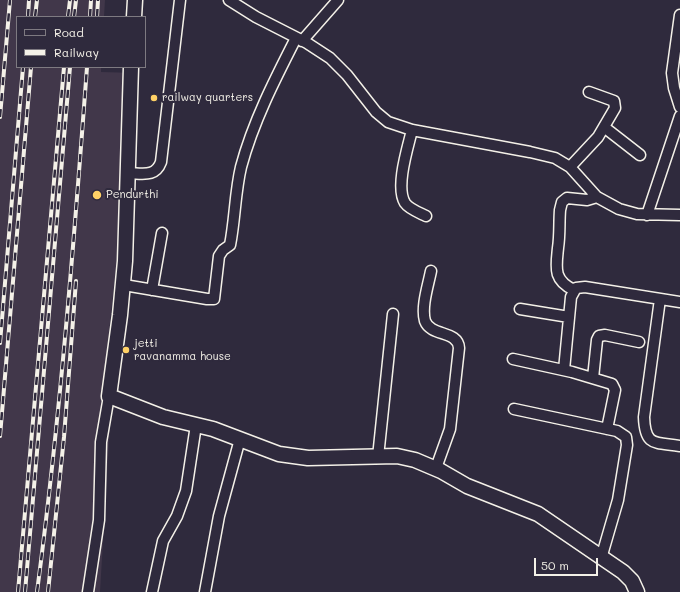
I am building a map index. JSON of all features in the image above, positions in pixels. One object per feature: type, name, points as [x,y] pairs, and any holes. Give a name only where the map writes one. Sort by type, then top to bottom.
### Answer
[{"type":"street","points":[[134,16],[135,0]]},
{"type":"street","points":[[127,173],[153,173],[157,171],[161,162],[180,0]]},
{"type":"street","points":[[229,0],[256,17],[299,39],[330,58],[347,75],[383,119],[397,126],[530,152],[559,160],[570,167],[597,197],[619,210],[647,215],[680,215]]},
{"type":"street","points":[[124,285],[214,299],[219,256],[223,250],[230,245],[239,178],[259,117],[280,68],[299,39],[338,0]]},
{"type":"street","points":[[680,15],[672,79],[680,107]]},
{"type":"street","points":[[88,592],[99,520],[101,442],[109,396],[124,285],[131,68]]},
{"type":"street","points":[[570,167],[586,151],[614,113],[616,104],[610,99],[589,92]]},
{"type":"street","points":[[647,215],[680,116]]},
{"type":"street","points":[[604,127],[640,155]]},
{"type":"street","points":[[412,130],[403,170],[403,197],[408,206],[426,216]]},
{"type":"street","points":[[574,290],[565,286],[560,280],[556,269],[560,210],[562,202],[567,198],[587,200],[597,197]]},
{"type":"street","points":[[152,290],[162,233]]},
{"type":"street","points":[[431,271],[424,310],[425,320],[430,328],[455,338],[459,344],[450,429],[436,468]]},
{"type":"street","points":[[564,370],[571,296],[576,288],[585,287],[680,302]]},
{"type":"street","points":[[660,299],[644,417],[644,429],[649,440],[680,446]]},
{"type":"street","points":[[520,309],[569,316]]},
{"type":"street","points":[[378,457],[393,314]]},
{"type":"street","points":[[593,378],[597,340],[599,336],[605,335],[639,342]]},
{"type":"street","points":[[514,359],[564,370],[610,383],[614,387],[607,429]]},
{"type":"street","points":[[109,396],[163,417],[213,429],[267,451],[290,457],[405,458],[436,468],[467,486],[538,514],[602,555],[632,581],[637,592]]},
{"type":"street","points":[[514,409],[621,432],[626,437],[627,441],[618,500],[602,555]]},
{"type":"street","points":[[152,592],[163,541],[177,516],[186,491],[196,425]]},
{"type":"street","points":[[205,592],[219,516],[240,439]]},
{"type":"shaded area","points":[[0,0],[105,0],[104,16],[16,16],[16,68],[101,68],[101,72],[137,73],[100,414],[110,424],[100,592],[0,592]]},
{"type":"railway","points":[[0,117],[10,0]]},
{"type":"railway","points":[[28,16],[29,0]]},
{"type":"railway","points":[[35,16],[37,0]]},
{"type":"railway","points":[[68,16],[70,0]]},
{"type":"railway","points":[[74,16],[76,0]]},
{"type":"railway","points":[[90,16],[91,0]]},
{"type":"railway","points":[[97,16],[98,0]]},
{"type":"railway","points":[[0,343],[23,68]]},
{"type":"railway","points":[[0,436],[31,68]]},
{"type":"railway","points":[[18,592],[64,68]]},
{"type":"railway","points":[[25,592],[70,68]]},
{"type":"railway","points":[[37,592],[60,396],[87,68]]},
{"type":"railway","points":[[48,592],[64,437],[76,281]]},
{"type":"place","name":"railway quarters","points":[[154,98]]},
{"type":"place","name":"Pendurthi","points":[[97,195]]},
{"type":"place","name":"jetti ravanamma house","points":[[126,350]]}]
